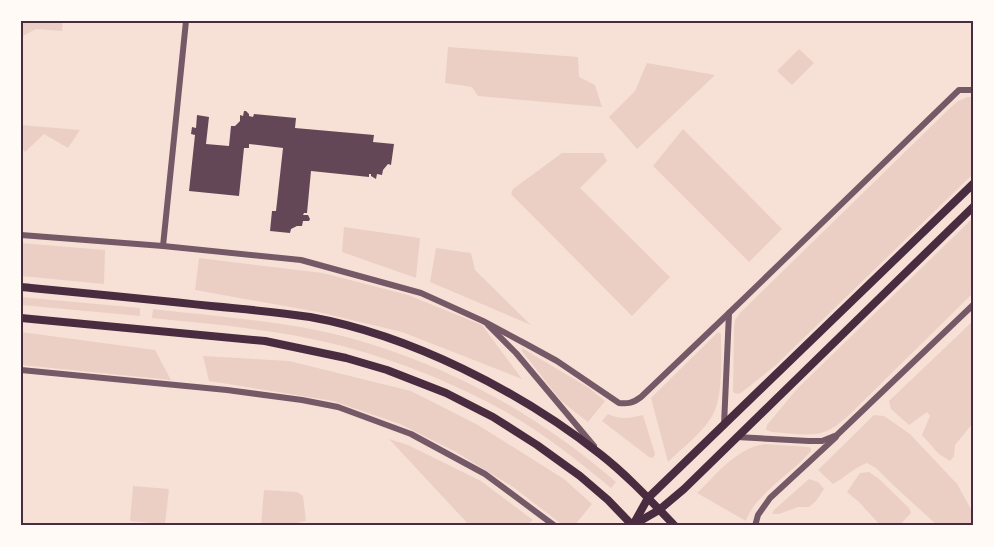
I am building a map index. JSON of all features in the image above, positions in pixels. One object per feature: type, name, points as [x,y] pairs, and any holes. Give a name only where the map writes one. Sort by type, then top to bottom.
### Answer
[{"type":"main road","points":[[633,526],[648,498],[973,184]]},
{"type":"main road","points":[[633,526],[660,510],[684,489],[973,207]]},
{"type":"main road","points":[[21,287],[312,318],[398,341],[455,365],[552,420],[600,454],[675,526]]},
{"type":"main road","points":[[21,318],[265,341],[346,358],[387,370],[446,393],[493,417],[596,488],[633,526]]},
{"type":"street","points":[[163,246],[186,21]]},
{"type":"street","points":[[21,235],[301,260],[421,293],[483,321],[557,361],[619,403],[628,404],[635,402],[729,313],[959,90],[973,90]]},
{"type":"street","points":[[755,526],[758,515],[770,498],[973,305]]},
{"type":"street","points":[[724,425],[729,313]]},
{"type":"street","points":[[483,321],[516,353],[600,454]]},
{"type":"street","points":[[21,370],[226,390],[338,407],[411,434],[485,474],[555,526]]},
{"type":"street","points":[[737,438],[822,441],[837,435]]},
{"type":"shaded area","points":[[21,21],[63,21],[62,31],[36,29],[21,37]]},
{"type":"shaded area","points":[[448,47],[578,57],[579,77],[595,85],[602,107],[478,96],[472,87],[445,83]]},
{"type":"shaded area","points":[[799,49],[814,63],[792,85],[777,71]]},
{"type":"shaded area","points":[[647,63],[715,75],[637,149],[609,117],[635,91]]},
{"type":"shaded area","points":[[968,97],[973,97],[973,174],[776,365],[741,393],[733,392],[734,328],[735,320],[740,313],[951,107]]},
{"type":"shaded area","points":[[21,125],[80,130],[68,148],[44,134],[25,152],[21,146]]},
{"type":"shaded area","points":[[683,129],[782,229],[749,262],[653,166]]},
{"type":"shaded area","points":[[562,153],[603,153],[607,161],[580,188],[670,277],[632,316],[511,194],[513,189]]},
{"type":"shaded area","points":[[973,218],[973,293],[834,427],[812,434],[766,430],[767,425],[797,389]]},
{"type":"shaded area","points":[[344,227],[420,238],[416,278],[342,252]]},
{"type":"shaded area","points":[[21,243],[105,250],[104,284],[21,276]]},
{"type":"shaded area","points":[[436,248],[471,253],[475,270],[531,325],[430,282]]},
{"type":"shaded area","points":[[199,258],[323,273],[408,295],[482,325],[522,379],[402,332],[318,312],[195,290]]},
{"type":"shaded area","points":[[21,297],[140,308],[140,316],[21,305]]},
{"type":"shaded area","points":[[153,309],[306,328],[349,338],[432,366],[472,385],[547,429],[616,482],[611,488],[526,424],[468,392],[412,368],[326,342],[296,336],[152,318]]},
{"type":"shaded area","points":[[973,321],[973,423],[955,445],[954,456],[950,461],[939,454],[922,435],[930,416],[927,412],[909,425],[891,409],[889,401]]},
{"type":"shaded area","points":[[21,332],[155,350],[171,380],[21,365]]},
{"type":"shaded area","points":[[718,332],[721,334],[721,378],[715,410],[702,430],[668,462],[651,398]]},
{"type":"shaded area","points":[[522,348],[589,388],[605,401],[588,422],[561,401]]},
{"type":"shaded area","points":[[203,356],[289,361],[411,391],[478,425],[564,479],[592,504],[574,526],[564,526],[513,487],[456,452],[400,424],[333,401],[209,381]]},
{"type":"shaded area","points":[[608,414],[625,418],[643,415],[655,454],[653,458],[602,421]]},
{"type":"shaded area","points":[[874,415],[884,416],[910,434],[957,484],[972,511],[972,526],[938,526],[876,468],[867,463],[833,484],[818,470]]},
{"type":"shaded area","points":[[389,439],[408,445],[481,481],[533,520],[526,526],[470,526]]},
{"type":"shaded area","points":[[765,444],[809,447],[811,451],[757,502],[746,521],[697,493],[736,456],[755,446]]},
{"type":"shaded area","points":[[869,472],[909,508],[911,513],[899,526],[881,526],[847,492],[860,473]]},
{"type":"shaded area","points":[[809,479],[818,482],[824,489],[816,501],[809,507],[798,507],[779,514],[772,514],[774,510]]},
{"type":"shaded area","points":[[133,486],[169,489],[165,524],[130,521]]},
{"type":"shaded area","points":[[264,490],[297,492],[303,496],[306,521],[293,526],[261,526]]},
{"type":"building","points":[[244,111],[253,117],[254,114],[296,118],[295,128],[374,135],[373,142],[394,144],[391,165],[388,164],[382,175],[377,174],[376,179],[371,174],[369,177],[311,171],[307,213],[303,215],[308,215],[309,221],[303,221],[302,226],[291,229],[290,233],[270,231],[272,211],[276,211],[283,148],[249,144],[249,148],[244,148],[239,196],[189,191],[195,135],[191,134],[192,127],[196,128],[197,115],[209,117],[206,144],[229,146],[231,126],[235,126],[240,121],[240,115],[243,116]]}]
